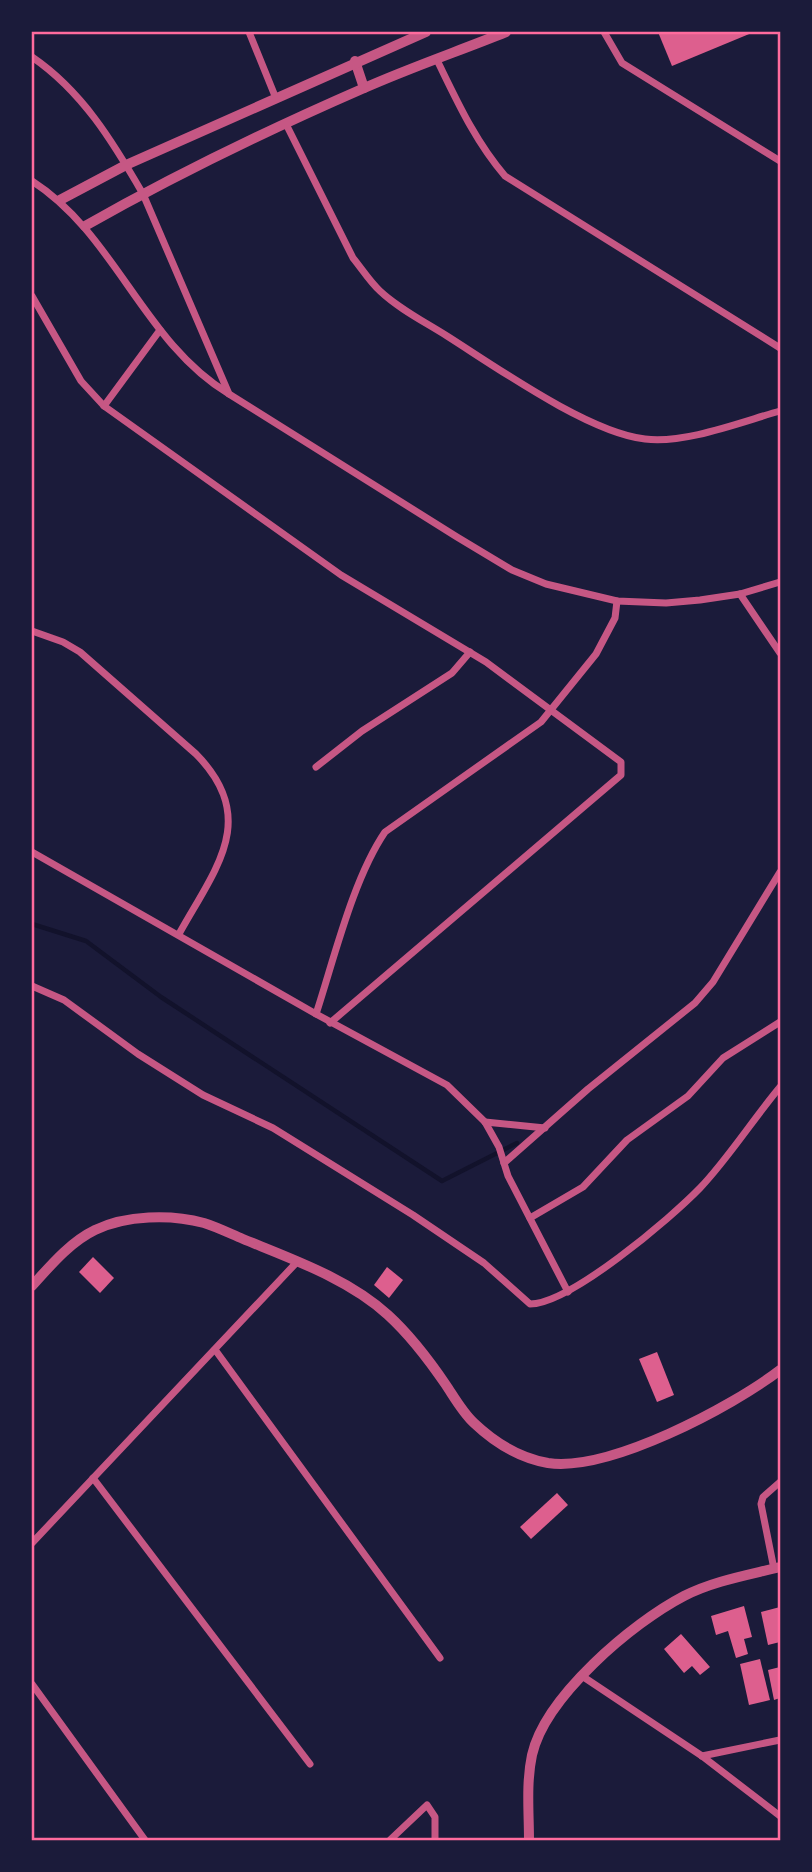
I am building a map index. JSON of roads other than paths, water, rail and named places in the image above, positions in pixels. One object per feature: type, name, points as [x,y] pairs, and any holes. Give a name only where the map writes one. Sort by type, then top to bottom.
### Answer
[{"type":"street","points":[[249,32],[275,96]]},
{"type":"street","points":[[60,200],[126,164],[275,96],[426,32]]},
{"type":"street","points":[[85,226],[143,194],[364,88],[506,32]]},
{"type":"street","points":[[604,32],[622,63],[644,80],[780,161]]},
{"type":"street","points":[[32,57],[72,90],[91,112],[126,164],[143,194],[229,394]]},
{"type":"street","points":[[437,60],[469,126],[486,154],[505,176],[780,348]]},
{"type":"street","points":[[355,61],[364,88]]},
{"type":"street","points":[[286,124],[353,258],[368,277],[381,292],[404,309],[490,363],[603,428],[647,440],[672,439],[780,411]]},
{"type":"street","points":[[32,181],[60,200],[85,226],[160,330],[194,369],[229,394],[512,570],[569,591],[617,601],[666,603],[740,594],[780,582]]},
{"type":"street","points":[[32,296],[82,381],[104,406],[362,589],[470,652],[552,709],[621,762],[621,775],[330,1023]]},
{"type":"street","points":[[104,406],[160,330]]},
{"type":"street","points":[[740,594],[780,653]]},
{"type":"street","points":[[316,1014],[361,880],[372,851],[385,832],[516,741],[552,709],[596,654],[615,618],[617,601]]},
{"type":"street","points":[[32,631],[64,642],[80,652],[196,754],[213,771],[226,795],[229,820],[226,844],[179,934]]},
{"type":"street","points":[[316,767],[362,731],[452,673],[470,652]]},
{"type":"street","points":[[32,852],[330,1023],[447,1085],[485,1122],[568,1292]]},
{"type":"street","points":[[504,1163],[695,1003],[713,982],[780,872]]},
{"type":"street","points":[[32,986],[64,1000],[138,1054],[203,1095],[273,1128],[413,1215],[484,1263],[525,1302],[544,1304],[568,1292],[622,1253],[702,1186],[780,1087]]},
{"type":"street","points":[[530,1218],[583,1187],[627,1140],[688,1096],[723,1058],[780,1022]]},
{"type":"street","points":[[485,1122],[545,1128]]},
{"type":"street","points":[[32,1286],[65,1251],[93,1230],[134,1218],[204,1223],[297,1262],[355,1291],[387,1314],[430,1362],[472,1422],[523,1456],[548,1463],[579,1463],[650,1441],[723,1406],[780,1370]]},
{"type":"street","points":[[32,1543],[216,1351],[297,1262]]},
{"type":"street","points":[[216,1351],[440,1658]]},
{"type":"street","points":[[93,1478],[310,1764]]},
{"type":"street","points":[[529,1840],[532,1754],[553,1709],[582,1676],[652,1617],[684,1596],[724,1581],[777,1568],[761,1504],[764,1497],[780,1482]]},
{"type":"street","points":[[582,1676],[702,1756],[780,1816]]},
{"type":"street","points":[[32,1684],[145,1840]]},
{"type":"street","points":[[702,1756],[780,1740]]},
{"type":"street","points":[[390,1840],[427,1805],[435,1817],[435,1840]]},
{"type":"waterway","points":[[32,924],[86,941],[161,997],[442,1181],[517,1143]]}]
